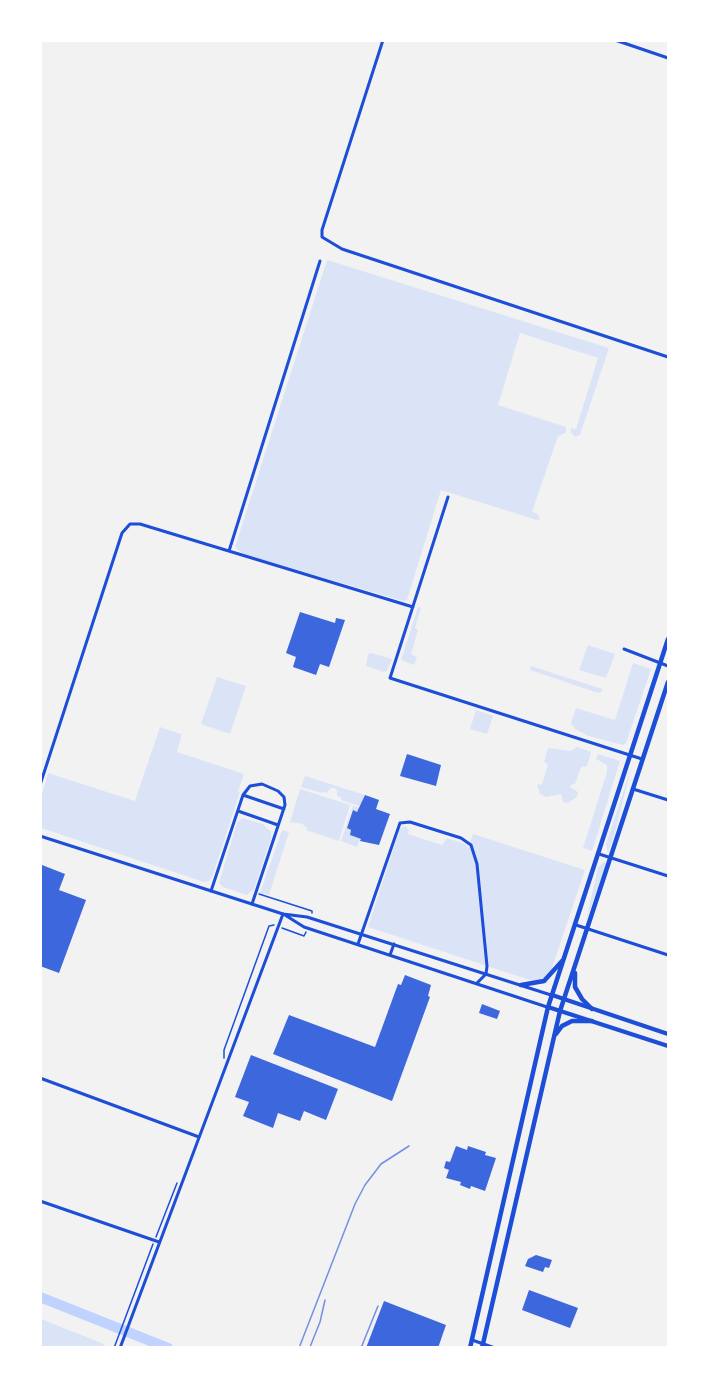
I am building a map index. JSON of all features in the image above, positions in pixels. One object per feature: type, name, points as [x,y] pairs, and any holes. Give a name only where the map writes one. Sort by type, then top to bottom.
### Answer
[{"type":"main road","points":[[470,1347],[548,1007],[669,639]]},
{"type":"main road","points":[[482,1345],[560,1011],[669,682]]},
{"type":"main road","points":[[521,986],[544,981],[565,958]]},
{"type":"main road","points":[[575,967],[575,987],[592,1009]]},
{"type":"main road","points":[[552,995],[669,1034]]},
{"type":"main road","points":[[548,1007],[669,1046]]},
{"type":"main road","points":[[555,1036],[567,1023],[576,1020],[592,1021]]},
{"type":"main road","points":[[489,1265],[500,1268]]},
{"type":"street","points":[[383,40],[322,230],[322,237],[342,249],[669,357]]},
{"type":"street","points":[[615,40],[669,58]]},
{"type":"street","points":[[229,551],[320,261]]},
{"type":"street","points":[[448,496],[390,678],[642,759]]},
{"type":"street","points":[[40,785],[124,529],[130,524],[135,523],[413,608]]},
{"type":"street","points":[[624,649],[669,666]]},
{"type":"street","points":[[211,891],[247,788],[253,784],[272,788],[278,790],[284,797],[284,809],[252,904]]},
{"type":"street","points":[[633,789],[669,800]]},
{"type":"street","points":[[243,795],[284,809]]},
{"type":"street","points":[[238,811],[279,825]]},
{"type":"street","points":[[358,945],[400,823],[410,822],[452,835],[468,842],[475,855],[487,966],[486,974],[477,983]]},
{"type":"street","points":[[40,836],[283,914],[307,917],[552,995]]},
{"type":"street","points":[[599,854],[669,876]]},
{"type":"street","points":[[283,914],[304,927],[548,1007]]},
{"type":"street","points":[[120,1347],[283,914]]},
{"type":"street","points":[[576,925],[669,955]]},
{"type":"street","points":[[390,955],[394,944]]},
{"type":"street","points":[[40,1078],[199,1137]]},
{"type":"street","points":[[40,1201],[159,1242]]},
{"type":"street","points":[[472,1340],[482,1345],[495,1347]]},
{"type":"path","points":[[114,1347],[125,1318]]},
{"type":"shaded area","points":[[327,260],[609,348],[580,435],[575,437],[571,433],[571,428],[576,429],[598,358],[520,333],[498,405],[566,427],[566,433],[558,436],[532,512],[538,514],[540,519],[537,520],[441,490],[407,600],[403,601],[246,555],[235,547]]},
{"type":"shaded area","points":[[418,607],[421,608],[415,628],[418,630],[411,654],[417,657],[414,665],[401,660]]},
{"type":"shaded area","points":[[588,645],[615,654],[606,678],[579,670]]},
{"type":"shaded area","points":[[368,654],[392,659],[387,671],[366,666]]},
{"type":"shaded area","points":[[633,663],[651,669],[626,743],[623,745],[589,736],[575,729],[571,723],[576,708],[615,720]]},
{"type":"shaded area","points":[[531,666],[603,689],[598,693],[530,670]]},
{"type":"shaded area","points":[[217,677],[246,686],[230,734],[201,724]]},
{"type":"shaded area","points":[[476,710],[493,716],[487,734],[470,729]]},
{"type":"shaded area","points":[[160,727],[181,734],[177,752],[244,774],[209,881],[204,882],[41,828],[41,798],[48,773],[135,801]]},
{"type":"shaded area","points":[[577,747],[591,752],[587,766],[581,767],[575,784],[570,787],[578,792],[577,797],[568,803],[563,802],[561,794],[546,797],[540,794],[537,785],[542,784],[548,764],[544,762],[548,748],[571,751]]},
{"type":"shaded area","points":[[598,754],[620,761],[592,851],[583,848],[607,772],[607,765],[596,759]]},
{"type":"shaded area","points":[[632,765],[615,833],[608,853],[606,844]]},
{"type":"shaded area","points":[[305,776],[365,795],[362,805],[341,800],[335,788],[322,793],[301,787]]},
{"type":"shaded area","points":[[300,789],[350,805],[339,841],[306,830],[307,827],[303,826],[304,824],[290,822]]},
{"type":"shaded area","points":[[353,806],[359,808],[357,812],[352,810],[347,828],[351,830],[350,835],[360,839],[357,847],[341,841]]},
{"type":"shaded area","points":[[242,818],[263,824],[271,832],[254,889],[247,895],[223,887],[219,883],[237,823]]},
{"type":"shaded area","points":[[405,826],[409,830],[408,834],[442,845],[447,838],[465,844],[468,848],[473,834],[585,870],[547,983],[542,984],[368,927],[400,828]]},
{"type":"shaded area","points":[[282,830],[289,832],[269,895],[260,893]]},
{"type":"shaded area","points":[[605,861],[606,864],[586,921],[598,867]]},
{"type":"shaded area","points":[[41,1319],[104,1344],[103,1347],[41,1347]]},
{"type":"building","points":[[300,612],[335,623],[336,618],[345,620],[329,667],[320,664],[316,675],[293,667],[296,657],[286,653]]},
{"type":"building","points":[[407,754],[441,765],[436,786],[400,776]]},
{"type":"building","points":[[365,795],[379,800],[376,809],[390,814],[379,845],[360,841],[361,839],[350,835],[351,830],[347,828],[353,810],[357,812]]},
{"type":"building","points":[[42,865],[65,874],[59,890],[86,900],[59,973],[40,966]]},
{"type":"building","points":[[405,975],[431,985],[428,996],[430,997],[392,1101],[273,1054],[289,1015],[375,1047],[398,984],[401,985]]},
{"type":"building","points":[[482,1004],[500,1011],[497,1019],[479,1013]]},
{"type":"building","points":[[251,1055],[338,1089],[326,1120],[304,1111],[300,1121],[278,1113],[273,1128],[243,1116],[249,1102],[235,1097]]},
{"type":"building","points":[[456,1146],[467,1150],[468,1146],[496,1158],[485,1191],[471,1186],[470,1189],[460,1185],[461,1182],[446,1178],[449,1170],[444,1168],[446,1161],[450,1162]]},
{"type":"building","points":[[536,1255],[552,1260],[549,1268],[545,1267],[543,1272],[525,1266],[528,1259]]},
{"type":"building","points":[[529,1290],[578,1308],[570,1328],[522,1310]]},
{"type":"building","points":[[384,1301],[446,1325],[438,1348],[366,1348]]},
{"type":"waterway","points":[[40,1297],[168,1348]]},
{"type":"railway","points":[[299,1348],[355,1204],[365,1185],[381,1164],[409,1146]]},
{"type":"railway","points":[[310,1347],[320,1322],[325,1300]]},
{"type":"railway","points":[[361,1348],[378,1306]]}]
